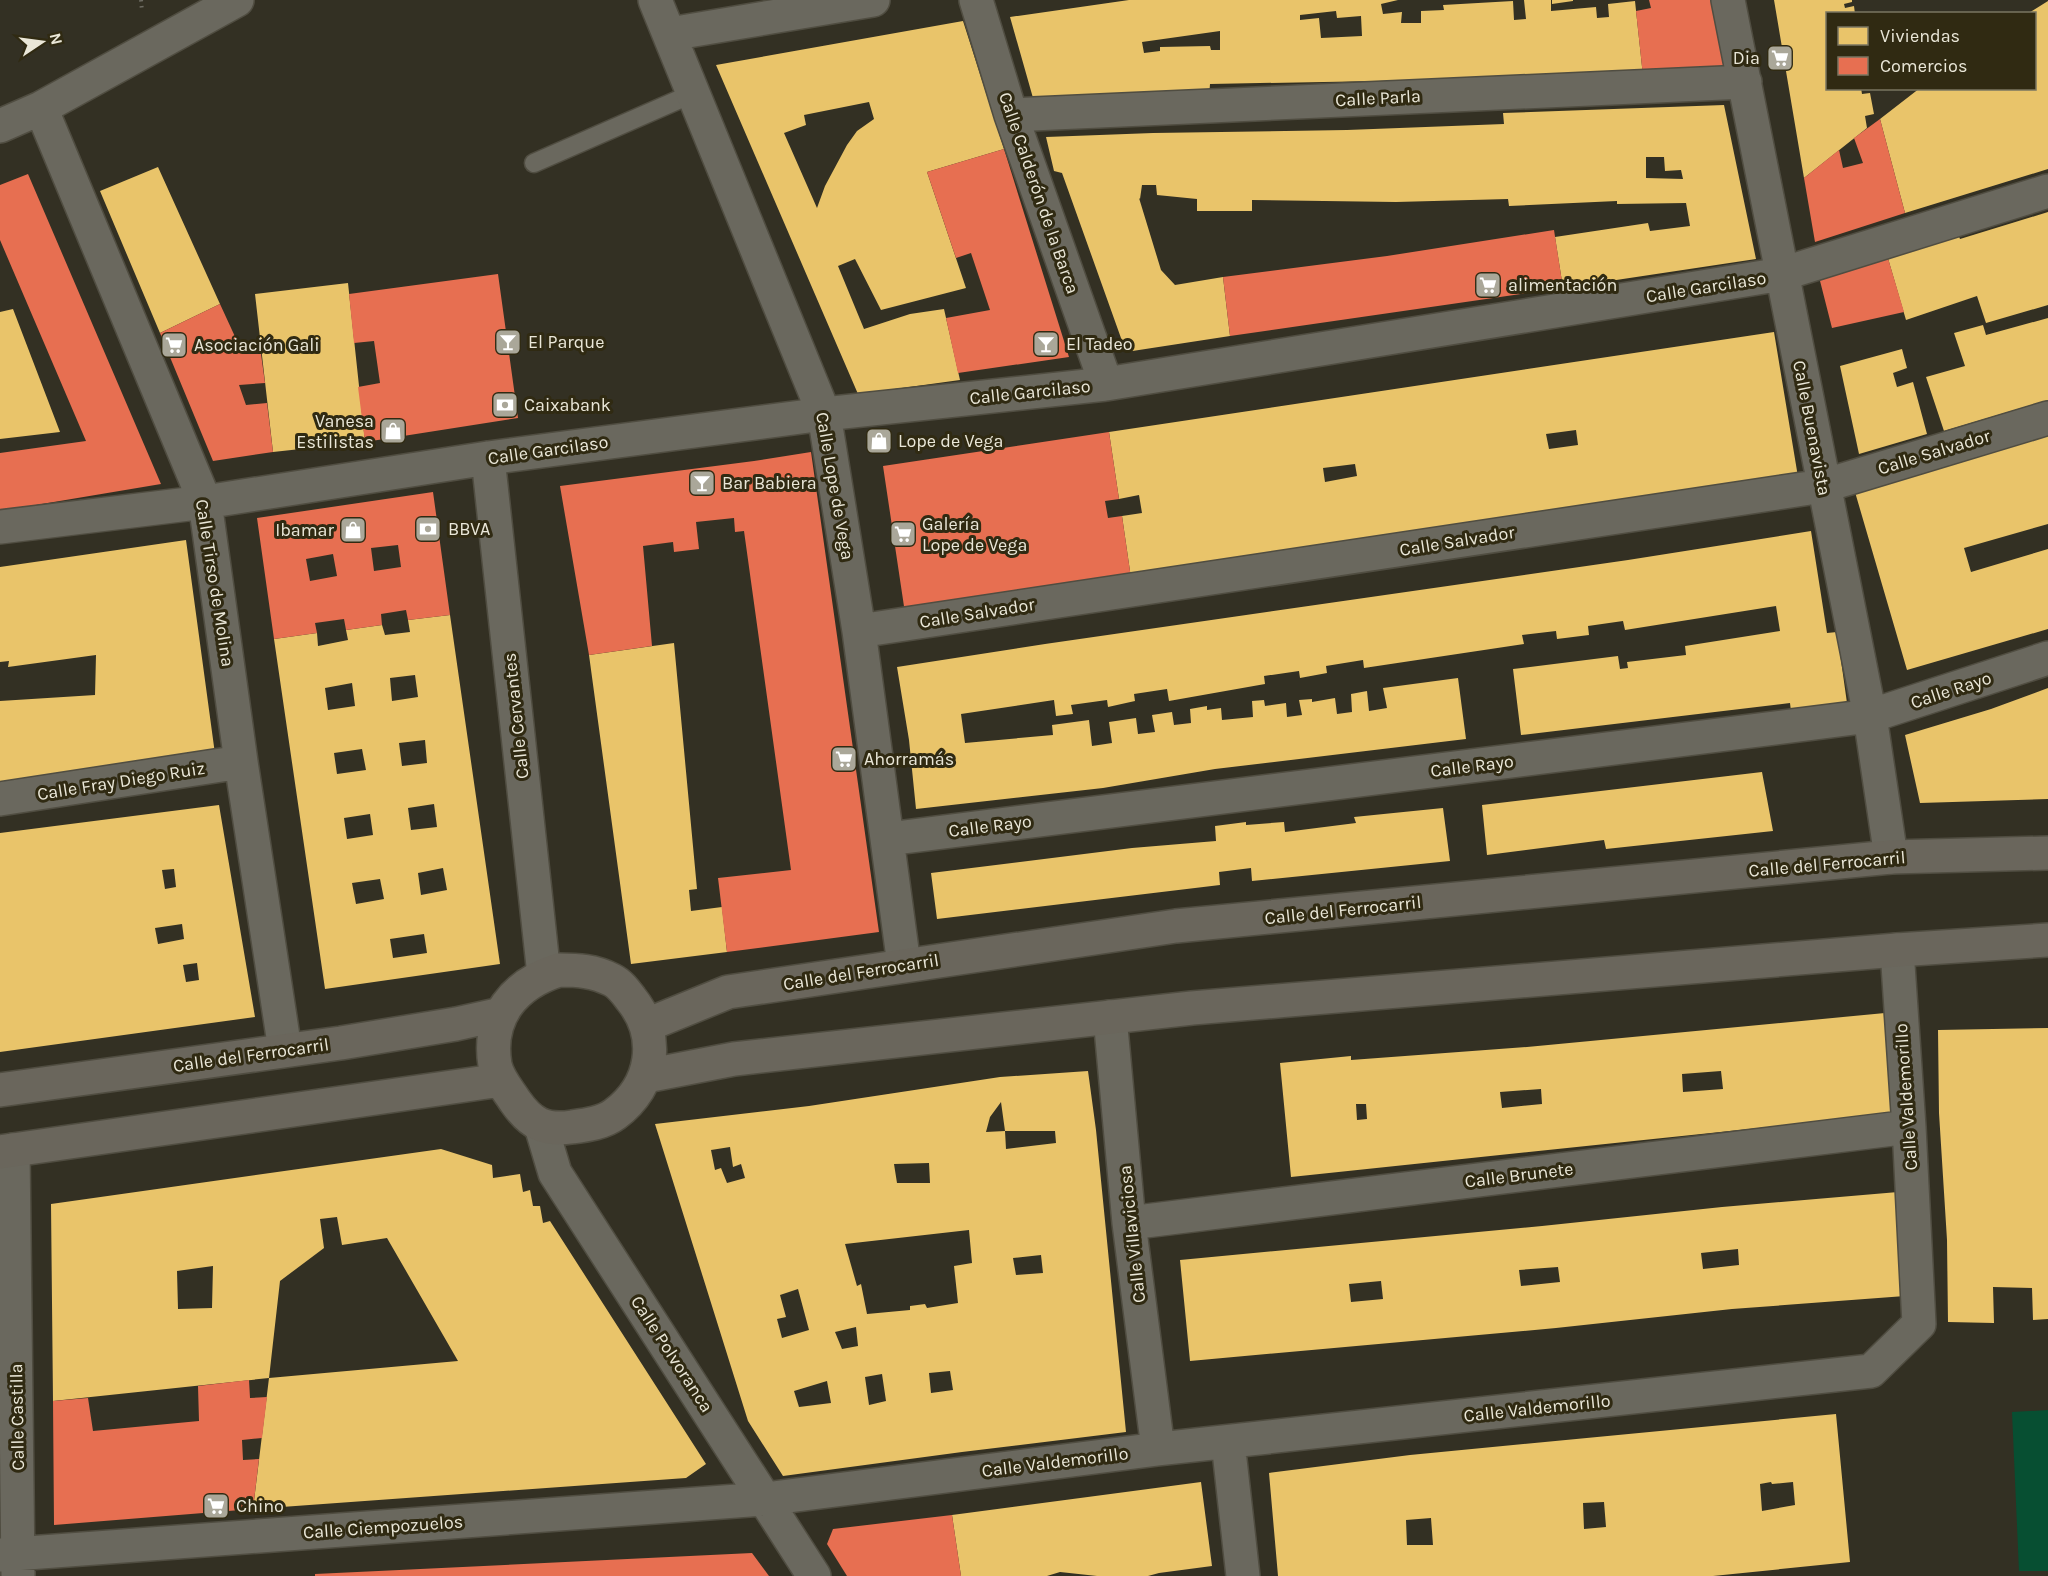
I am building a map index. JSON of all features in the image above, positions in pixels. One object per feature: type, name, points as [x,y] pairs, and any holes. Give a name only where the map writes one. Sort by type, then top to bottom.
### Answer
[{"type":"street","points":[[0,126],[41,108],[237,0]]},
{"type":"street","name":"Calle Lope de Vega","points":[[655,0],[824,414],[859,631],[904,965]]},
{"type":"street","points":[[670,34],[873,0]]},
{"type":"street","name":"Calle Calderón de la Barca","points":[[976,0],[1011,115],[1107,384]]},
{"type":"street","name":"Calle Buenavista","points":[[1728,0],[1870,716],[1891,857]]},
{"type":"street","name":"Calle Parla","points":[[1011,115],[1745,82]]},
{"type":"street","name":"Calle Tirso de Molina","points":[[41,108],[205,502],[241,762],[285,1050]]},
{"type":"street","name":"Calle Garcilaso","points":[[0,527],[205,502],[488,458],[824,414],[1107,384],[1782,274],[2048,191]]},
{"type":"street","name":"Calle Salvador","points":[[859,631],[1823,486],[2048,418]]},
{"type":"street","name":"Calle Cervantes","points":[[488,458],[544,975]]},
{"type":"street","name":"Calle Rayo","points":[[888,839],[1870,716],[2048,658]]},
{"type":"street","name":"Calle Fray Diego Ruiz","points":[[0,799],[241,762]]},
{"type":"street","name":"Calle del Ferrocarril","points":[[647,1025],[728,992],[1176,926],[1891,857],[2048,853]]},
{"type":"street","points":[[646,1076],[735,1059],[1192,1008],[1897,950],[2048,940]]},
{"type":"street","name":"Calle Valdemorillo","points":[[765,1498],[1158,1449],[1870,1371],[1919,1324],[1897,950]]},
{"type":"street","points":[[559,970],[593,972],[613,980],[642,1011],[647,1025],[650,1055],[646,1076],[635,1095],[615,1115],[597,1123],[556,1129],[541,1126],[532,1121],[517,1104],[501,1080],[495,1066],[494,1035],[501,1014],[512,998],[530,982],[544,975],[559,970]]},
{"type":"street","name":"Calle del Ferrocarril","points":[[0,1090],[285,1050],[456,1024],[501,1014]]},
{"type":"street","name":"Calle Villaviciosa","points":[[1110,1017],[1129,1222],[1158,1449]]},
{"type":"street","points":[[6,1151],[501,1080]]},
{"type":"street","name":"Calle Polvoranca","points":[[541,1126],[555,1173],[814,1576]]},
{"type":"street","name":"Calle Brunete","points":[[1129,1222],[1909,1127]]},
{"type":"street","name":"Calle Castilla","points":[[6,1151],[12,1561]]},
{"type":"street","points":[[1228,1442],[1238,1575]]},
{"type":"street","name":"Calle Ciempozuelos","points":[[12,1561],[765,1498]]},
{"type":"lane","points":[[534,163],[694,93]]},
{"type":"green space","points":[[2048,1410],[2048,1571],[2019,1571],[2012,1412]]},
{"type":"building: Viviendas","points":[[1129,0],[1398,0],[1381,4],[1383,14],[1402,12],[1401,23],[1421,23],[1421,11],[1444,10],[1443,5],[1513,1],[1514,20],[1526,19],[1524,0],[1551,0],[1551,11],[1596,7],[1597,18],[1609,17],[1608,4],[1635,1],[1643,76],[1210,84],[1209,97],[1035,105],[1010,17]],"holes":[[[1336,11],[1337,18],[1361,16],[1362,36],[1321,38],[1319,18],[1300,20],[1300,15]],[[1220,31],[1220,50],[1211,50],[1210,46],[1160,47],[1160,51],[1144,53],[1142,42]]]},
{"type":"building: Viviendas","points":[[1552,0],[1573,0],[1573,1],[1552,4]]},
{"type":"building: Viviendas","points":[[1774,0],[1852,0],[1844,4],[1845,8],[1854,6],[1855,12],[1826,12],[1826,90],[1861,90],[1862,94],[1870,93],[1874,114],[1865,116],[1867,128],[1804,178]]},
{"type":"building: Viviendas","points":[[2048,1],[2048,169],[1905,213],[1880,119],[1917,90],[2036,90],[2036,12],[2030,12]]},
{"type":"building: Viviendas","points":[[963,21],[1004,149],[927,172],[966,288],[881,310],[855,259],[838,266],[864,329],[910,314],[944,309],[960,380],[858,394],[716,65]],"holes":[[[869,102],[874,119],[857,131],[847,145],[825,186],[817,208],[784,133],[806,125],[804,115]]]},
{"type":"building: Viviendas","points":[[1724,105],[1756,259],[1563,288],[1555,237],[1648,223],[1650,231],[1690,226],[1686,203],[1617,204],[1617,201],[1509,206],[1508,199],[1396,202],[1252,200],[1252,211],[1197,211],[1197,199],[1157,195],[1156,185],[1142,185],[1139,198],[1161,270],[1175,285],[1223,277],[1230,336],[1126,352],[1062,173],[1054,171],[1046,137],[1504,124],[1503,113]],"holes":[[[1646,157],[1664,157],[1665,171],[1681,170],[1683,179],[1646,178]]]},
{"type":"building: Viviendas","points":[[158,167],[220,304],[160,333],[100,191]]},
{"type":"building: Viviendas","points":[[2048,212],[2048,305],[1986,323],[1977,296],[1906,320],[1887,255],[1958,234],[1960,239]]},
{"type":"building: Viviendas","points":[[348,283],[365,442],[273,452],[255,294]]},
{"type":"building: Viviendas","points":[[13,309],[60,432],[0,439],[0,312]]},
{"type":"building: Viviendas","points":[[2048,318],[2048,400],[1944,431],[1926,377],[1965,366],[1954,333],[1983,325],[1986,335]]},
{"type":"building: Viviendas","points":[[1774,332],[1798,477],[1131,578],[1122,516],[1142,513],[1139,495],[1119,499],[1109,432]],"holes":[[[1576,430],[1578,445],[1549,449],[1546,434]],[[1355,464],[1357,476],[1325,482],[1323,468]]]},
{"type":"building: Viviendas","points":[[1902,349],[1907,368],[1893,373],[1897,387],[1913,382],[1927,434],[1859,454],[1840,366]]},
{"type":"building: Viviendas","points":[[2048,436],[2048,524],[1964,548],[1971,572],[2048,549],[2048,629],[1907,670],[1855,492]]},
{"type":"building: Viviendas","points":[[1811,531],[1827,633],[1837,632],[1847,703],[1791,711],[1790,703],[1521,735],[1513,669],[1618,656],[1620,669],[1628,668],[1627,662],[1686,655],[1685,646],[1780,631],[1776,606],[1625,630],[1623,621],[1588,626],[1589,635],[1557,639],[1556,631],[1522,635],[1524,644],[1364,668],[1363,660],[1326,666],[1327,673],[1300,678],[1299,671],[1264,676],[1265,684],[1169,701],[1167,689],[1134,694],[1135,701],[1108,707],[1107,700],[1071,705],[1073,714],[1056,716],[1054,700],[961,714],[965,743],[1053,735],[1052,725],[1089,720],[1092,746],[1112,743],[1109,722],[1136,718],[1138,734],[1155,732],[1152,715],[1172,712],[1174,725],[1191,723],[1190,709],[1207,706],[1207,710],[1221,708],[1222,720],[1253,717],[1252,701],[1264,700],[1265,706],[1286,703],[1287,717],[1302,715],[1299,700],[1312,699],[1312,702],[1335,698],[1337,714],[1352,712],[1351,694],[1367,691],[1369,711],[1387,708],[1383,688],[1458,678],[1466,739],[1215,769],[1103,788],[916,809],[909,740],[897,667]]},
{"type":"building: Viviendas","points":[[186,540],[215,754],[0,784],[0,701],[95,695],[96,655],[8,667],[9,661],[0,662],[0,567]]},
{"type":"building: Viviendas","points":[[450,615],[500,964],[325,989],[274,639],[317,633],[318,646],[348,640],[346,630],[382,625],[385,635],[410,632],[408,620]],"holes":[[[415,675],[418,697],[392,701],[390,678]],[[352,683],[355,706],[328,710],[325,688]],[[425,740],[427,763],[402,766],[399,743]],[[362,749],[366,770],[337,774],[334,753]],[[434,804],[437,827],[411,830],[408,808]],[[370,814],[373,835],[347,839],[344,818]],[[443,868],[447,890],[421,895],[418,873]],[[380,879],[384,899],[356,904],[352,883]],[[424,934],[427,953],[393,958],[390,939]]]},
{"type":"building: Viviendas","points":[[674,643],[697,889],[689,890],[691,911],[722,907],[727,952],[631,964],[589,655]]},
{"type":"building: Viviendas","points":[[2048,688],[2048,799],[1920,803],[1905,735],[1991,709]]},
{"type":"building: Viviendas","points":[[1762,772],[1773,831],[1606,849],[1604,840],[1487,855],[1482,805]]},
{"type":"building: Viviendas","points":[[219,805],[255,1017],[0,1052],[0,833]],"holes":[[[174,869],[176,887],[165,889],[162,870]],[[182,924],[184,939],[158,944],[155,928]],[[197,963],[199,980],[186,982],[183,965]]]},
{"type":"building: Viviendas","points":[[1443,808],[1450,861],[1252,881],[1251,868],[1219,872],[1220,885],[937,919],[931,873],[1132,848],[1216,841],[1215,826],[1246,822],[1246,825],[1284,822],[1285,832],[1356,823],[1354,817]]},
{"type":"building: Viviendas","points":[[1885,1013],[1892,1114],[1291,1177],[1280,1063],[1351,1056],[1351,1060],[1527,1047]],"holes":[[[1721,1071],[1723,1089],[1683,1092],[1682,1074]],[[1541,1089],[1542,1104],[1502,1108],[1500,1092]],[[1356,1104],[1366,1104],[1367,1119],[1357,1120]]]},
{"type":"building: Viviendas","points":[[2048,1028],[2048,1319],[2033,1320],[2032,1288],[1993,1287],[1994,1323],[1948,1322],[1947,1240],[1939,1113],[1938,1030]]},
{"type":"building: Viviendas","points":[[1088,1071],[1126,1432],[783,1476],[748,1421],[655,1124],[809,1106],[1000,1077]],"holes":[[[1001,1102],[1005,1131],[986,1132],[990,1117]],[[1005,1131],[1055,1131],[1056,1143],[1006,1149]],[[730,1147],[733,1167],[741,1164],[745,1178],[727,1183],[721,1168],[715,1170],[711,1150]],[[929,1163],[930,1183],[897,1183],[894,1164]],[[969,1230],[972,1263],[954,1266],[958,1303],[927,1308],[925,1304],[910,1306],[910,1310],[867,1314],[861,1284],[857,1286],[845,1244]],[[1041,1255],[1043,1273],[1016,1275],[1013,1258]],[[798,1289],[809,1330],[782,1338],[777,1319],[786,1317],[780,1295]],[[856,1327],[858,1346],[842,1349],[835,1332]],[[950,1371],[953,1390],[931,1393],[929,1373]],[[882,1374],[886,1401],[869,1405],[865,1377]],[[827,1381],[831,1403],[799,1407],[794,1391]]]},
{"type":"building: Viviendas","points":[[441,1149],[492,1165],[493,1178],[520,1174],[523,1192],[530,1190],[533,1206],[540,1206],[543,1223],[550,1221],[706,1464],[686,1478],[253,1509],[269,1378],[53,1401],[51,1204]],"holes":[[[337,1217],[342,1245],[387,1238],[458,1361],[269,1378],[280,1281],[324,1248],[320,1219]],[[213,1266],[212,1308],[178,1309],[177,1271]]]},
{"type":"building: Viviendas","points":[[1898,1192],[1905,1296],[1732,1309],[1556,1328],[1190,1361],[1180,1260]],"holes":[[[1738,1249],[1739,1265],[1703,1269],[1701,1253]],[[1558,1267],[1560,1282],[1521,1286],[1519,1270]],[[1381,1281],[1383,1299],[1351,1302],[1349,1284]]]},
{"type":"building: Viviendas","points":[[1836,1414],[1850,1562],[1713,1576],[1278,1576],[1269,1473],[1410,1455]],"holes":[[[1771,1482],[1772,1484],[1793,1482],[1795,1505],[1762,1511],[1760,1484]],[[1604,1502],[1606,1527],[1584,1529],[1583,1503]],[[1431,1518],[1433,1545],[1407,1545],[1406,1520]]]},
{"type":"building: Viviendas","points":[[1201,1482],[1212,1566],[1148,1576],[1097,1576],[1060,1572],[1047,1576],[961,1576],[952,1515]]},
{"type":"building: Comercios","points":[[1649,0],[1712,0],[1726,72],[1643,76],[1636,11],[1651,8]]},
{"type":"building: Comercios","points":[[1880,119],[1905,213],[1815,242],[1804,178],[1839,150],[1843,168],[1863,163],[1854,138]]},
{"type":"building: Comercios","points":[[1004,149],[1069,357],[958,373],[946,318],[990,310],[971,253],[956,258],[927,172]]},
{"type":"building: Comercios","points":[[28,174],[161,484],[0,511],[0,453],[86,441],[0,240],[0,185]]},
{"type":"building: Comercios","points":[[1554,230],[1563,288],[1230,336],[1223,277],[1387,256]]},
{"type":"building: Comercios","points":[[1887,255],[1904,312],[1832,328],[1818,273]]},
{"type":"building: Comercios","points":[[498,274],[518,418],[365,442],[358,387],[380,383],[374,341],[354,343],[349,294]]},
{"type":"building: Comercios","points":[[220,304],[243,354],[261,354],[265,383],[239,385],[246,405],[267,403],[273,452],[213,461],[160,333]]},
{"type":"building: Comercios","points":[[1109,432],[1119,499],[1105,501],[1108,518],[1122,516],[1131,578],[905,613],[883,466]]},
{"type":"building: Comercios","points":[[811,452],[879,932],[727,952],[718,878],[791,870],[744,531],[735,532],[734,518],[696,522],[699,549],[674,552],[673,542],[643,546],[652,646],[589,655],[560,486]]},
{"type":"building: Comercios","points":[[433,492],[450,615],[408,620],[406,610],[381,614],[382,625],[346,630],[344,619],[315,623],[317,633],[274,639],[257,518]],"holes":[[[398,545],[401,567],[374,571],[371,548]],[[333,554],[337,576],[310,581],[306,559]]]},
{"type":"building: Comercios","points":[[249,1380],[250,1398],[267,1397],[262,1438],[242,1440],[243,1460],[259,1459],[253,1509],[54,1525],[53,1401],[88,1398],[93,1431],[199,1421],[198,1386]]},
{"type":"building: Comercios","points":[[952,1515],[961,1576],[847,1576],[827,1544],[833,1529]]},
{"type":"building: Comercios","points":[[752,1553],[769,1576],[315,1576],[315,1574]]},
{"type":"place","name":"Dia","points":[[1780,58]]},
{"type":"place","name":"alimentación","points":[[1488,285]]},
{"type":"place","name":"El Parque","points":[[508,342]]},
{"type":"place","name":"El Tadeo","points":[[1046,344]]},
{"type":"place","name":"Asociación Gali","points":[[174,345]]},
{"type":"place","name":"Caixabank","points":[[505,405]]},
{"type":"place","name":"Vanesa Estilistas","points":[[393,431]]},
{"type":"place","name":"Lope de Vega","points":[[879,441]]},
{"type":"place","name":"Bar Babiera","points":[[702,483]]},
{"type":"place","name":"BBVA","points":[[428,529]]},
{"type":"place","name":"Ibamar","points":[[353,530]]},
{"type":"place","name":"Galería Lope de Vega","points":[[903,534]]},
{"type":"place","name":"Ahorramás","points":[[844,759]]},
{"type":"place","name":"Chino","points":[[216,1506]]}]
